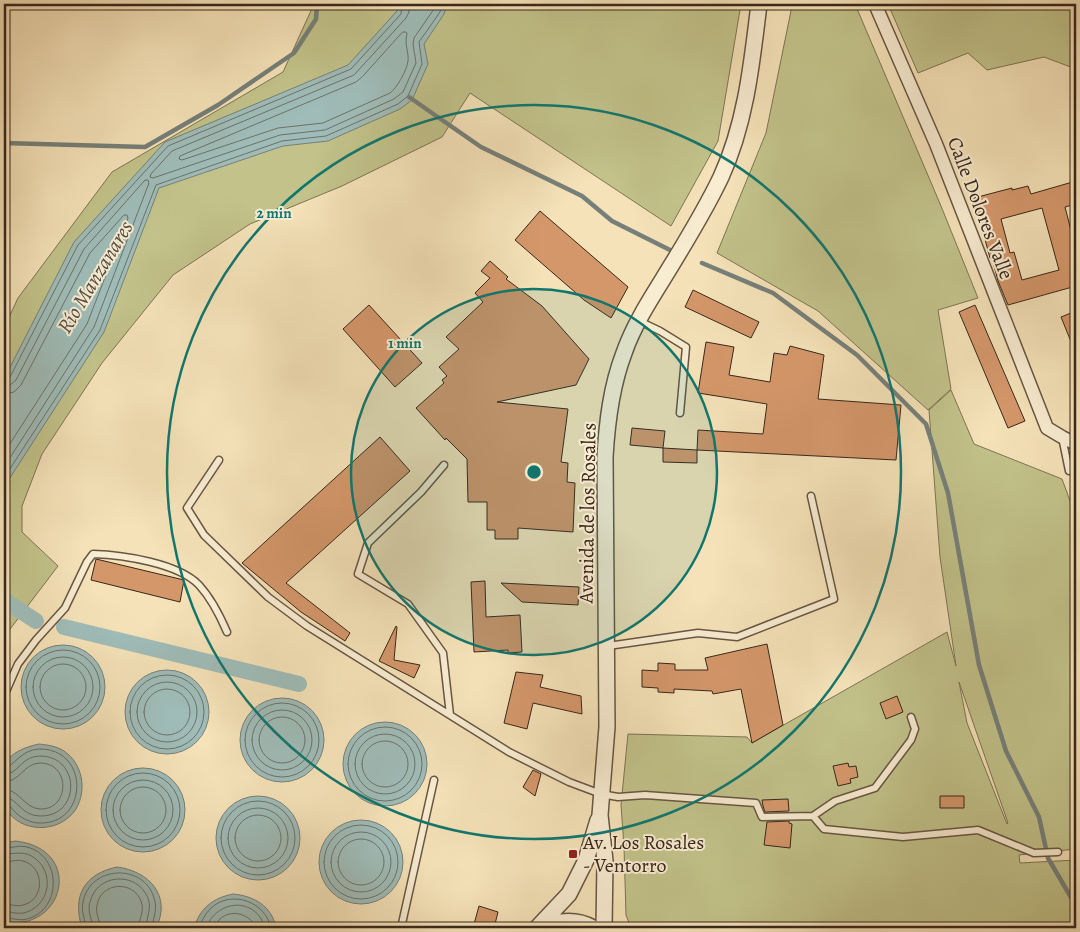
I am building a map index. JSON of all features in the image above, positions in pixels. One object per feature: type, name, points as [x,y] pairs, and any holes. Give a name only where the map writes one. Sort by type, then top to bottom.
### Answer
[{"type":"street","name":"Avenida de los Rosales","points":[[604,928],[605,860],[600,815],[608,727],[605,457],[613,389],[624,353],[639,321],[698,222],[732,151],[740,123],[754,53],[759,4]]},
{"type":"street","name":"Calle Dolores Valle","points":[[875,4],[936,144],[1047,428],[1062,438]]},
{"type":"street","points":[[1062,438],[1076,444]]},
{"type":"street","name":"Avenida de los Rosales","points":[[537,928],[569,894],[586,860],[600,815]]},
{"type":"street","points":[[537,928],[554,922],[572,922],[593,928]]},
{"type":"lane","points":[[639,321],[686,347],[680,413]]},
{"type":"lane","points":[[1062,438],[1069,472]]},
{"type":"lane","points":[[218,460],[188,508],[204,536],[268,597],[300,620],[509,752],[569,782],[618,798],[645,795],[756,804],[762,817],[813,816],[835,800],[875,788],[911,740],[915,729],[911,717]]},
{"type":"lane","points":[[444,465],[421,492],[368,543],[358,574],[408,604],[443,653],[450,715]]},
{"type":"lane","points":[[606,646],[698,633],[737,637],[834,599],[811,496]]},
{"type":"lane","points":[[4,696],[18,664],[36,640],[65,608],[87,562],[93,554],[112,555],[179,570],[199,586],[221,619],[227,632]]},
{"type":"lane","points":[[401,928],[434,780]]},
{"type":"lane","points":[[813,816],[824,829],[903,837],[978,830],[1034,853],[1058,852]]},
{"type":"green space","points":[[314,4],[741,4],[718,141],[671,226],[470,93],[442,137],[342,186],[250,224],[173,275],[102,363],[42,454],[22,506],[22,532],[58,566],[4,637],[4,328],[18,298],[112,172],[283,72]]},
{"type":"green space","points":[[796,4],[855,4],[978,298],[938,310],[951,389],[928,410],[818,311],[717,253],[766,133],[792,6]]},
{"type":"green space","points":[[888,4],[1056,4],[1076,12],[1076,69],[1044,57],[987,70],[968,53],[918,73]]},
{"type":"green space","points":[[951,390],[974,444],[1062,479],[1076,517],[1076,849],[1019,855],[1020,863],[1076,860],[1076,928],[631,928],[626,915],[621,805],[628,734],[747,737],[752,743],[947,632],[956,666],[940,557],[929,410]],"holes":[[[959,682],[1008,823],[967,723]]]},
{"type":"water","name":"Río Manzanares","points":[[397,4],[447,4],[444,14],[424,44],[428,64],[412,100],[400,109],[328,141],[283,146],[159,188],[104,332],[4,487],[4,379],[74,242],[165,142],[348,65],[397,11]]},
{"type":"water","points":[[63,645],[86,652],[98,664],[105,687],[98,710],[86,722],[63,729],[40,722],[28,710],[21,687],[28,664],[40,652]]},
{"type":"water","points":[[167,670],[183,673],[202,689],[206,696],[209,712],[206,728],[190,747],[183,751],[167,754],[151,751],[132,735],[128,728],[125,712],[128,696],[144,677],[151,673]]},
{"type":"water","points":[[282,698],[305,705],[317,717],[324,740],[317,763],[305,775],[282,782],[259,775],[247,763],[240,740],[247,717],[259,705]]},
{"type":"water","points":[[385,722],[408,729],[420,741],[427,764],[420,787],[408,799],[385,806],[362,799],[350,787],[343,764],[350,741],[362,729]]},
{"type":"water","points":[[39,744],[58,748],[70,756],[79,770],[82,786],[79,802],[69,817],[60,823],[40,828],[29,826],[11,816],[3,800],[3,774],[7,761],[14,754]]},
{"type":"water","points":[[143,768],[159,771],[178,787],[182,794],[185,810],[182,826],[166,845],[159,849],[143,852],[127,849],[108,833],[104,826],[101,810],[104,794],[120,775],[127,771]]},
{"type":"water","points":[[258,796],[281,803],[293,815],[300,838],[293,861],[281,873],[258,880],[235,873],[223,861],[216,838],[223,815],[235,803]]},
{"type":"water","points":[[361,820],[384,827],[396,839],[403,862],[396,885],[384,897],[361,904],[338,897],[326,885],[319,862],[326,839],[338,827]]},
{"type":"water","points":[[15,841],[37,847],[51,858],[58,872],[59,888],[53,903],[42,915],[25,922],[4,922],[4,843]]},
{"type":"water","points":[[117,867],[129,869],[139,874],[154,887],[159,896],[161,906],[156,928],[82,928],[79,906],[83,888],[96,875]]},
{"type":"water","points":[[233,894],[248,897],[261,903],[271,914],[276,928],[194,928],[200,915],[208,905],[219,898]]},
{"type":"building","points":[[1076,181],[1076,204],[1065,207],[1076,250],[1076,286],[1008,305],[998,281],[992,258],[990,258],[974,198],[1012,188],[1012,190],[1028,186],[1031,194]],"holes":[[[1042,208],[1059,270],[1022,280],[1014,252],[1010,253],[1001,219]]]},
{"type":"building","points":[[540,211],[628,287],[611,318],[584,300],[515,240]]},
{"type":"building","points":[[490,261],[508,277],[506,279],[542,306],[589,359],[576,385],[497,402],[568,409],[561,462],[568,463],[567,482],[575,483],[573,532],[518,528],[518,539],[495,539],[495,530],[487,530],[487,502],[468,502],[467,459],[446,438],[445,440],[416,408],[444,383],[442,380],[447,376],[439,367],[459,349],[446,337],[483,302],[475,293],[490,278],[481,271]]},
{"type":"building","points":[[693,290],[759,322],[751,338],[685,307]]},
{"type":"building","points":[[369,305],[422,363],[395,387],[343,329]]},
{"type":"building","points":[[975,305],[1025,421],[1008,428],[959,312]]},
{"type":"building","points":[[1076,311],[1076,354],[1061,317]]},
{"type":"building","points":[[706,342],[734,347],[729,375],[770,382],[774,353],[787,355],[790,346],[824,355],[818,399],[901,405],[896,460],[697,450],[698,430],[763,434],[767,404],[698,393]]},
{"type":"building","points":[[632,428],[665,431],[663,448],[630,445]]},
{"type":"building","points":[[380,437],[410,471],[286,583],[350,633],[345,641],[301,612],[242,563]]},
{"type":"building","points":[[663,448],[697,450],[697,463],[663,462]]},
{"type":"building","points":[[96,559],[184,580],[180,602],[91,580]]},
{"type":"building","points":[[485,581],[486,617],[520,615],[522,652],[508,653],[508,650],[474,652],[471,582]]},
{"type":"building","points":[[501,583],[579,587],[578,605],[522,602]]},
{"type":"building","points":[[396,626],[394,660],[420,665],[414,678],[379,661]]},
{"type":"building","points":[[767,644],[783,725],[752,743],[741,689],[713,694],[712,691],[674,689],[674,693],[658,692],[658,688],[642,687],[642,670],[658,671],[658,663],[675,664],[675,670],[708,670],[705,658]]},
{"type":"building","points":[[516,672],[543,675],[540,687],[581,696],[582,714],[533,703],[527,729],[504,723]]},
{"type":"building","points":[[897,696],[903,712],[886,719],[880,703]]},
{"type":"building","points":[[848,763],[849,767],[856,766],[858,777],[850,779],[851,783],[838,786],[833,766]]},
{"type":"building","points":[[533,770],[541,774],[535,796],[523,787]]},
{"type":"building","points":[[940,796],[964,796],[964,808],[940,808]]},
{"type":"building","points":[[788,799],[789,811],[765,812],[762,800]]},
{"type":"building","points":[[789,821],[792,824],[790,848],[764,845],[767,822]]},
{"type":"building","points":[[479,906],[498,912],[494,928],[473,928]]},
{"type":"waterway","points":[[4,143],[145,147],[218,105],[294,53],[316,19],[317,4]]},
{"type":"waterway","points":[[409,97],[481,147],[582,196],[612,221],[670,250]]},
{"type":"waterway","points":[[702,263],[773,293],[857,355],[926,424],[948,493],[979,665],[1006,751],[1039,817],[1048,858],[1076,906]]},
{"type":"waterway","points":[[4,598],[5,601],[36,621]]},
{"type":"waterway","points":[[64,627],[299,684]]},
{"type":"place","name":"Av. Los Rosales - Ventorro","points":[[573,854]]}]
